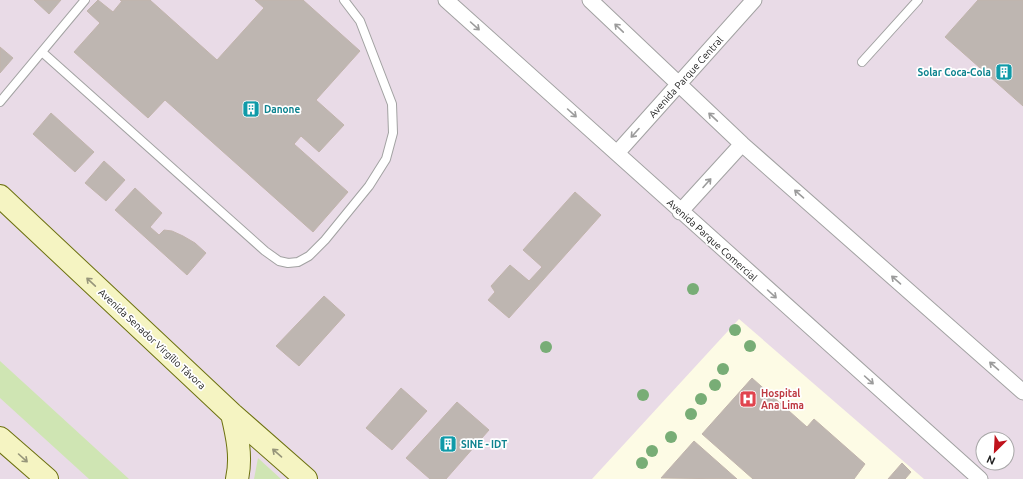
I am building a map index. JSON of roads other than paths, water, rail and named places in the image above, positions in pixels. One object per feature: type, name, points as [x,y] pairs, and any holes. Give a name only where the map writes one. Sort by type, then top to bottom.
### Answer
[{"type":"main road","name":"Avenida Senador Virgílio Távora","points":[[0,196],[232,414],[306,479]]},
{"type":"main road","points":[[232,414],[238,442],[239,468],[237,479]]},
{"type":"main road","points":[[0,438],[47,479]]},
{"type":"street","name":"Avenida Parque Comercial","points":[[446,0],[617,153],[680,212],[980,479]]},
{"type":"street","points":[[590,0],[742,144],[1023,392]]},
{"type":"street","name":"Avenida Parque Central","points":[[617,153],[754,0]]},
{"type":"street","points":[[680,212],[742,144]]},
{"type":"lane","points":[[1,99],[85,0]]},
{"type":"lane","points":[[42,52],[265,251],[279,261],[288,263],[298,262],[308,256],[324,240],[369,186],[386,159],[393,133],[392,104],[360,21],[344,0]]},
{"type":"lane","points":[[862,62],[918,0]]},
{"type":"place","name":"Solar Coca-Cola","points":[[1004,72]]},
{"type":"place","name":"Danone","points":[[251,109]]},
{"type":"place","name":"Hospital Ana Lima","points":[[748,399]]},
{"type":"place","name":"SINE - IDT","points":[[448,444]]}]
